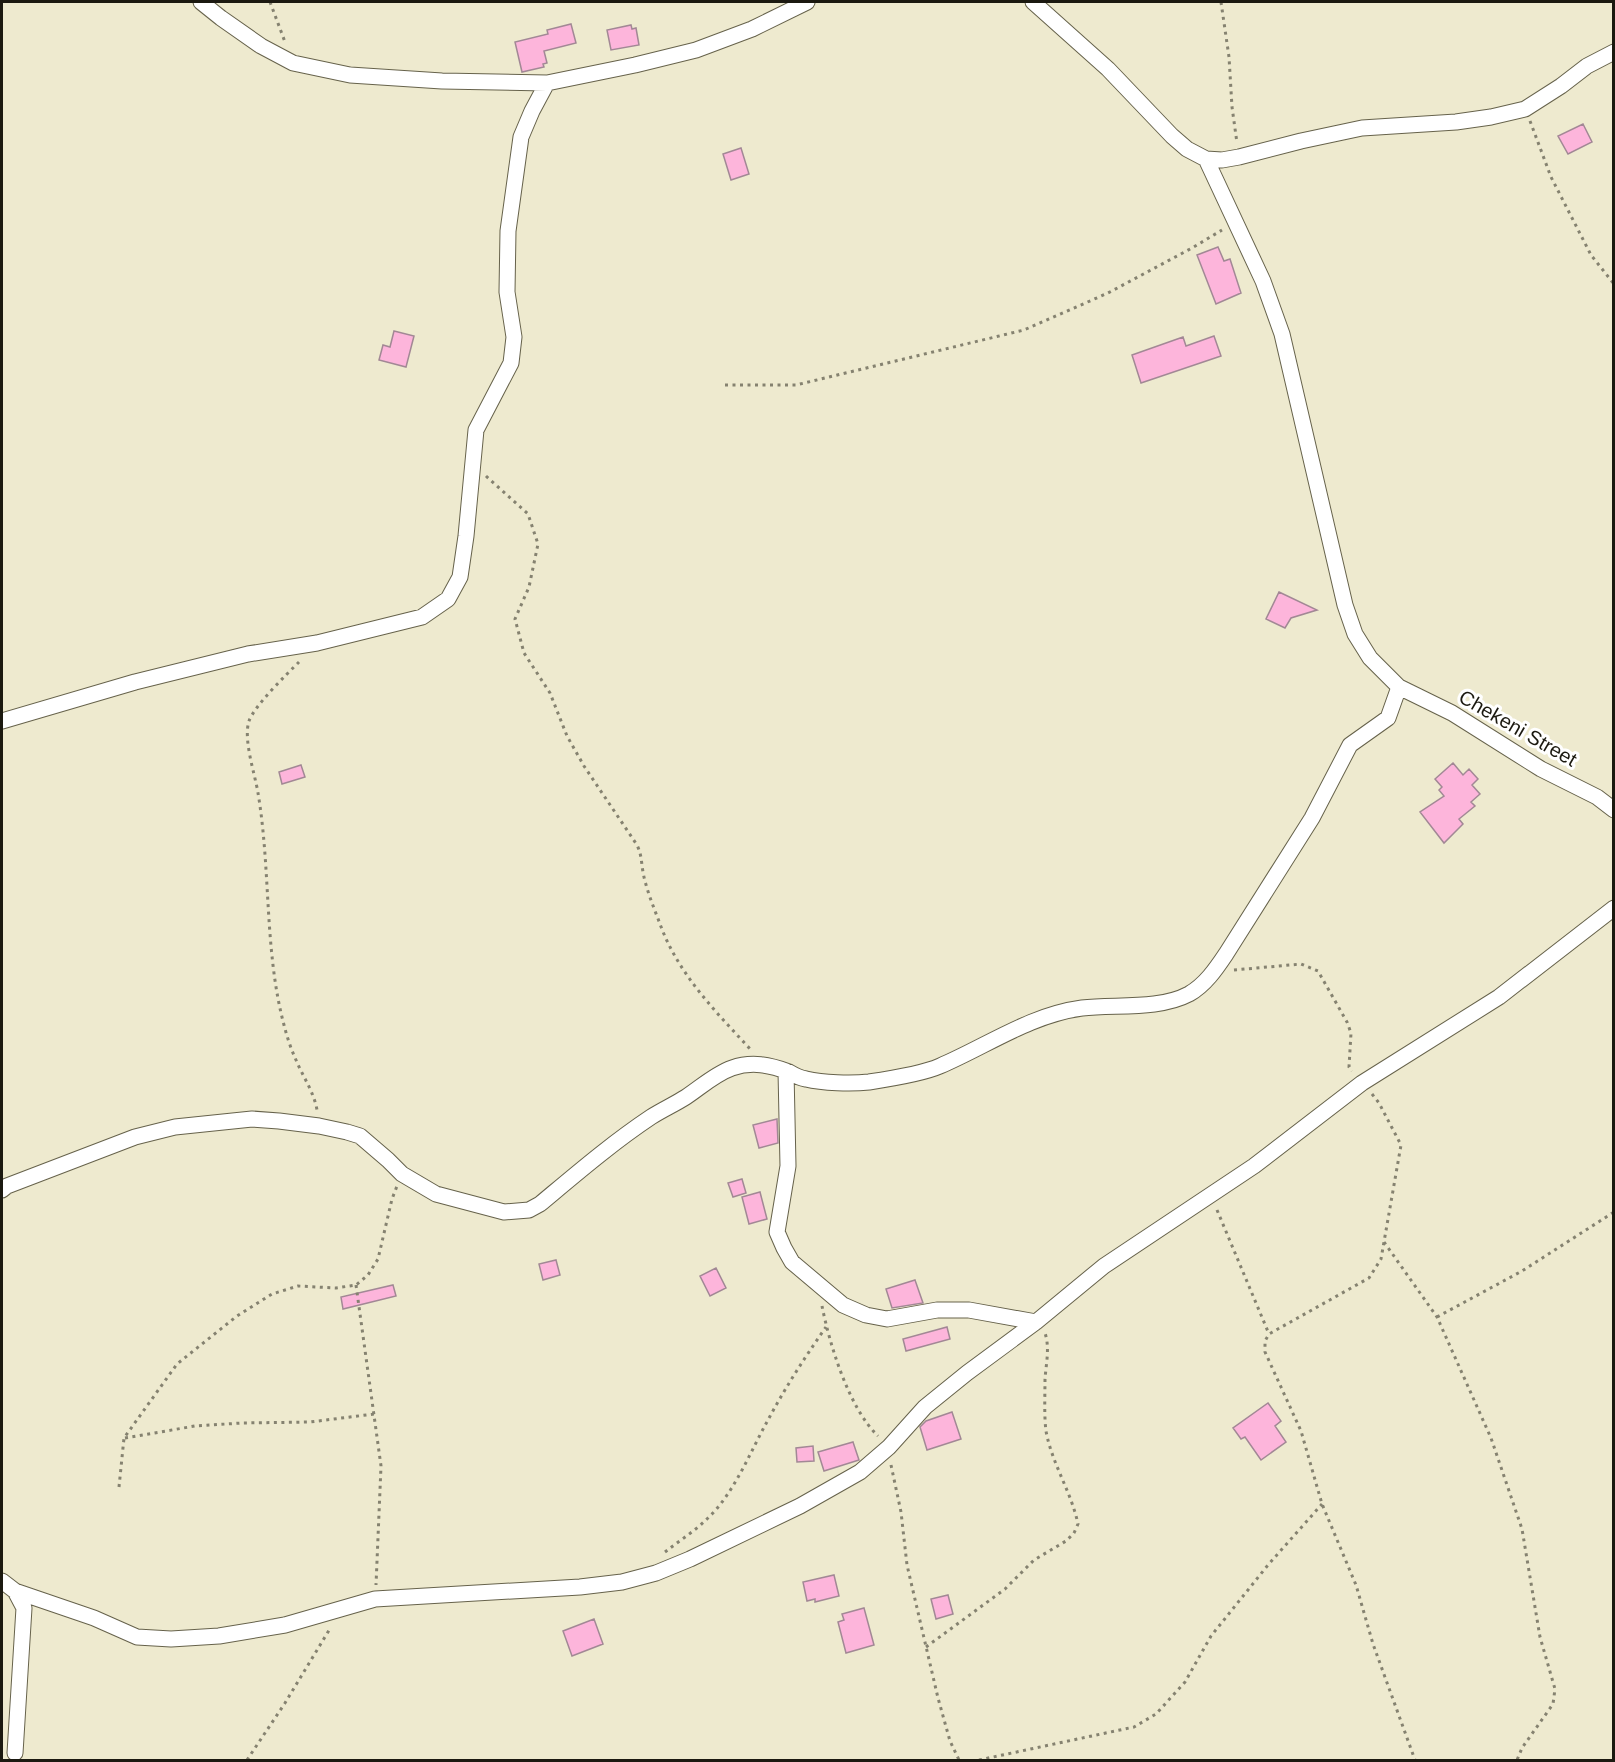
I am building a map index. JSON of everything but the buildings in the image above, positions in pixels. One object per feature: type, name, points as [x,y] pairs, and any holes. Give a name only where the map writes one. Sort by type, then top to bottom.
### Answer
[{"type":"street","points":[[201,2],[261,46],[293,63],[350,75],[442,81],[547,83],[696,50],[752,29],[807,2]]},
{"type":"street","points":[[1033,2],[1108,69],[1172,136],[1187,149],[1206,159],[1222,160],[1239,157],[1362,128],[1456,122],[1525,109],[1587,66],[1614,52]]},
{"type":"street","points":[[2,721],[135,682],[248,654],[317,643],[422,617],[448,599],[460,577],[476,430],[510,363],[514,337],[507,292],[510,210],[521,137],[547,83]]},
{"type":"street","points":[[2,1190],[7,1186],[135,1137],[175,1127],[252,1119],[319,1126],[360,1136],[402,1174],[436,1194],[491,1210],[516,1212],[529,1210],[540,1204],[619,1139],[652,1116],[686,1097],[708,1080],[730,1069],[748,1063],[765,1065],[806,1079],[868,1082],[937,1067],[1013,1029],[1055,1013],[1083,1008],[1168,1001],[1188,994],[1200,986],[1215,969],[1312,818],[1350,745],[1388,718],[1398,687],[1370,658],[1355,634],[1345,605],[1282,334],[1263,281],[1206,159]]},
{"type":"street","name":"Chekeni Street","points":[[1398,687],[1452,713],[1541,769],[1597,797],[1614,810]]},
{"type":"street","points":[[2,1581],[15,1591],[94,1618],[137,1637],[171,1639],[219,1636],[285,1625],[375,1599],[580,1587],[639,1579],[690,1559],[800,1506],[860,1472],[889,1447],[926,1407],[1104,1266],[1263,1159],[1362,1083],[1498,997],[1614,908]]},
{"type":"street","points":[[786,1071],[788,1166],[777,1232],[792,1262],[843,1305],[866,1315],[887,1319],[937,1310],[969,1310],[1036,1322]]},
{"type":"street","points":[[15,1591],[24,1608],[15,1753]]},
{"type":"path","points":[[270,2],[293,63]]},
{"type":"path","points":[[1221,2],[1230,57],[1232,107],[1239,157]]},
{"type":"path","points":[[1525,109],[1551,177],[1591,255],[1614,284]]},
{"type":"path","points":[[725,385],[796,385],[1024,330],[1107,293],[1192,248],[1236,221]]},
{"type":"path","points":[[473,465],[528,514],[538,544],[529,587],[515,618],[524,652],[550,693],[567,736],[584,766],[637,845],[642,857],[643,872],[650,895],[670,950],[718,1015],[765,1065]]},
{"type":"path","points":[[317,643],[263,700],[249,721],[248,737],[262,827],[274,981],[284,1026],[295,1058],[315,1100],[319,1126]]},
{"type":"path","points":[[1215,969],[1242,971],[1301,964],[1318,971],[1351,1033],[1349,1067],[1379,1103],[1401,1145],[1381,1259],[1369,1278],[1269,1334],[1265,1341],[1265,1352],[1301,1431],[1322,1504],[1356,1585],[1373,1644],[1415,1761]]},
{"type":"path","points":[[119,1488],[124,1438],[177,1365],[237,1316],[272,1294],[298,1286],[336,1288],[356,1285],[368,1275],[378,1259],[392,1199],[402,1174]]},
{"type":"path","points":[[1209,1195],[1224,1225],[1269,1334]]},
{"type":"path","points":[[1437,1317],[1522,1270],[1614,1212]]},
{"type":"path","points":[[1383,1240],[1437,1317],[1491,1438],[1522,1529],[1540,1637],[1555,1689],[1553,1704],[1522,1748],[1517,1761]]},
{"type":"path","points":[[816,1282],[826,1327],[856,1407],[867,1425],[889,1447],[901,1512],[907,1565],[950,1741],[960,1761]]},
{"type":"path","points":[[356,1285],[381,1466],[375,1599]]},
{"type":"path","points":[[926,1647],[1005,1589],[1034,1560],[1066,1541],[1074,1533],[1078,1524],[1069,1492],[1051,1454],[1046,1428],[1045,1382],[1048,1345],[1043,1330],[1036,1322]]},
{"type":"path","points":[[664,1552],[709,1517],[719,1505],[751,1453],[795,1371],[826,1327]]},
{"type":"path","points":[[124,1438],[195,1426],[310,1422],[374,1414]]},
{"type":"path","points":[[979,1761],[1134,1727],[1156,1714],[1185,1682],[1211,1636],[1268,1565],[1322,1504]]},
{"type":"path","points":[[247,1761],[344,1607]]}]
